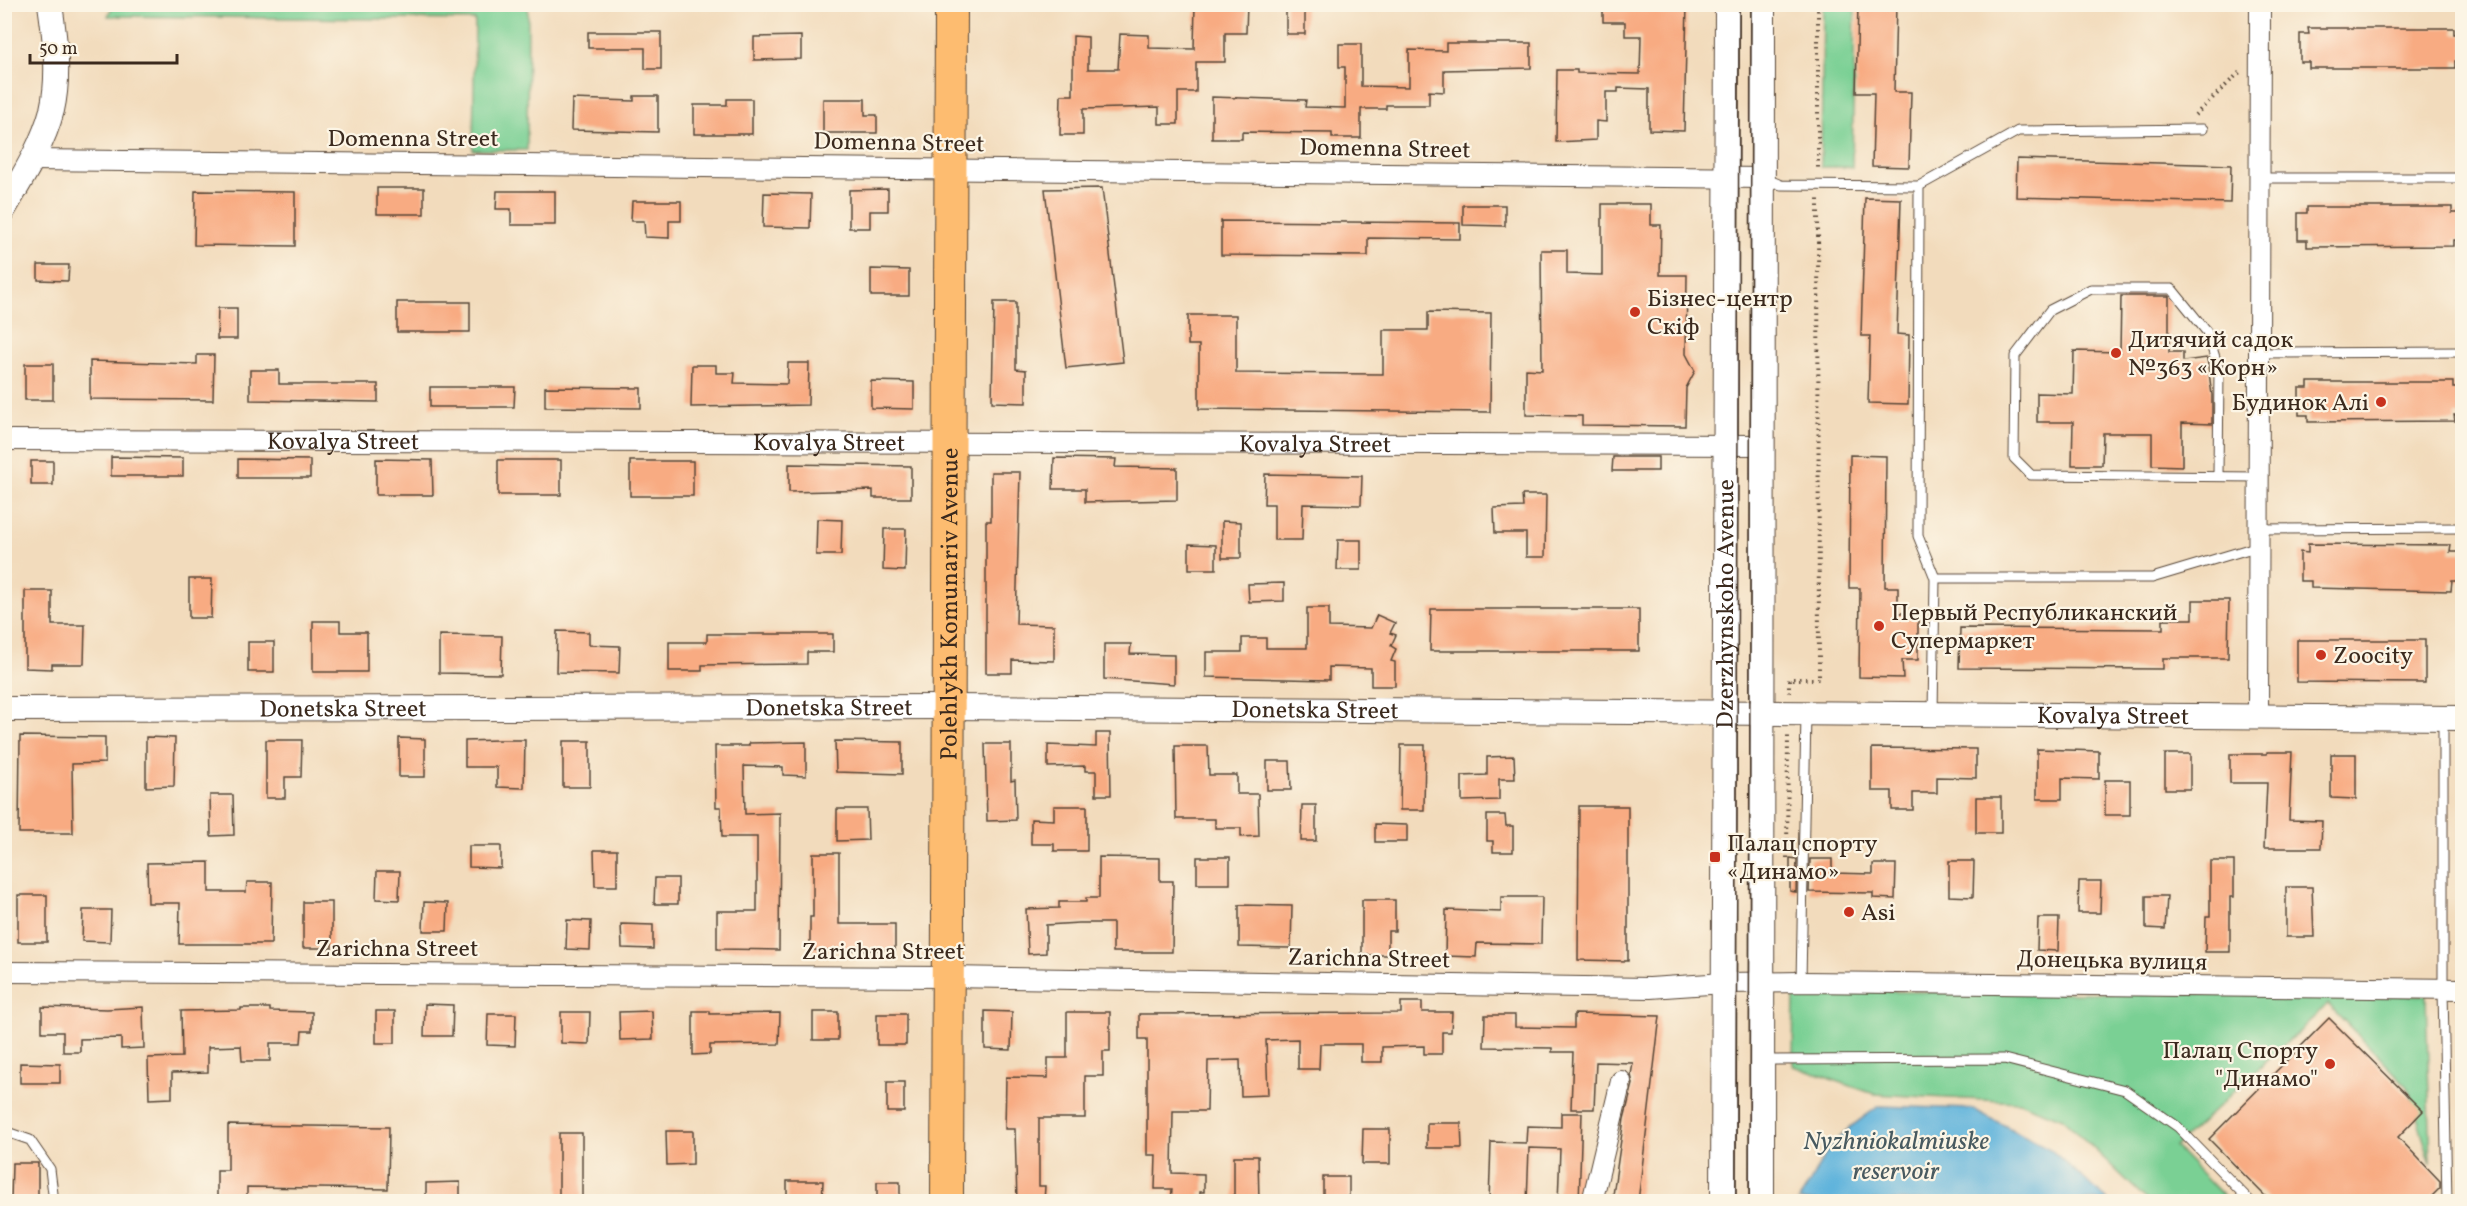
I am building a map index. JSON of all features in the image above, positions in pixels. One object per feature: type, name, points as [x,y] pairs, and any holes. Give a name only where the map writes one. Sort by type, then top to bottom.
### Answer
[{"type":"main road","name":"Polehlykh Komunariv Avenue","points":[[947,1202],[951,4]]},
{"type":"street","points":[[4,209],[33,160],[52,110],[57,53],[50,4]]},
{"type":"street","name":"Dzerzhynskoho Avenue","points":[[1723,1202],[1727,4]]},
{"type":"street","name":"Dzerzhynskoho Avenue","points":[[1762,1202],[1763,4]]},
{"type":"street","points":[[2258,717],[2260,4]]},
{"type":"street","name":"Domenna Street","points":[[33,160],[1764,178]]},
{"type":"street","name":"Kovalya Street","points":[[4,440],[1762,445]]},
{"type":"street","name":"Donetska Street","points":[[4,709],[947,707],[1762,711]]},
{"type":"street","name":"Kovalya Street","points":[[1762,711],[2453,718]]},
{"type":"street","name":"Zarichna Street","points":[[4,972],[948,977],[1650,988],[1761,983]]},
{"type":"street","name":"Донецька вулиця","points":[[1761,983],[2453,989]]},
{"type":"street","points":[[1592,1202],[1621,1081]]},
{"type":"lane","points":[[1764,178],[1781,185],[1919,186],[2018,131],[2204,129]]},
{"type":"lane","points":[[2259,178],[2463,178]]},
{"type":"lane","points":[[1919,186],[1918,536],[1935,578],[1933,714]]},
{"type":"lane","points":[[2218,477],[2219,370],[2207,332],[2172,288],[2091,289],[2050,310],[2015,356],[2014,458],[2031,475],[2218,477],[2259,477]]},
{"type":"lane","points":[[2259,352],[2463,352]]},
{"type":"lane","points":[[1935,578],[2152,578],[2259,537],[2463,528]]},
{"type":"lane","points":[[1797,712],[1801,982]]},
{"type":"lane","points":[[2447,1202],[2453,989],[2453,718]]},
{"type":"lane","points":[[1762,1060],[2004,1059],[2125,1090],[2178,1127],[2250,1202]]},
{"type":"lane","points":[[4,1131],[30,1140],[50,1168],[54,1202]]},
{"type":"path","points":[[1787,862],[1797,712],[1789,679],[1819,679],[1818,4]]},
{"type":"path","points":[[2181,129],[2259,53]]},
{"type":"green space","points":[[113,5],[528,5],[527,150],[473,150],[475,20],[108,16]]},
{"type":"green space","points":[[1823,5],[1855,5],[1852,167],[1821,167]]},
{"type":"green space","points":[[1794,991],[2426,995],[2431,1164],[2408,1087],[2328,1004],[2175,1147],[2228,1201],[2148,1201],[2063,1119],[2019,1102],[1874,1094],[1793,1066]]},
{"type":"water","name":"Nyzhniokalmiuske reservoir","points":[[1879,1106],[1973,1109],[2050,1149],[2109,1201],[1798,1201],[1825,1155],[1839,1137]]},
{"type":"building","points":[[1195,4],[1247,4],[1246,33],[1225,33],[1225,62],[1196,62],[1196,92],[1178,92],[1178,124],[1159,124],[1159,107],[1083,109],[1083,135],[1060,135],[1061,95],[1073,95],[1073,36],[1088,37],[1088,69],[1118,69],[1120,34],[1149,35],[1149,48],[1194,49]]},
{"type":"building","points":[[1286,4],[1305,4],[1305,34],[1286,34]]},
{"type":"building","points":[[1603,4],[1687,4],[1684,131],[1649,130],[1649,89],[1618,88],[1618,92],[1606,92],[1606,122],[1596,121],[1596,140],[1556,142],[1557,70],[1577,70],[1577,73],[1640,74],[1641,36],[1625,36],[1625,22],[1603,22]]},
{"type":"building","points":[[1858,4],[1896,4],[1894,92],[1911,92],[1909,167],[1872,166],[1874,93],[1856,93]]},
{"type":"building","points":[[2308,28],[2454,28],[2454,34],[2463,34],[2463,61],[2455,61],[2455,68],[2309,68],[2309,62],[2300,62],[2300,34],[2309,34]]},
{"type":"building","points":[[588,32],[661,32],[661,69],[645,69],[645,48],[588,48]]},
{"type":"building","points":[[801,36],[801,59],[754,60],[754,37]]},
{"type":"building","points":[[1446,43],[1531,43],[1531,68],[1444,70],[1444,92],[1429,91],[1429,105],[1386,105],[1386,109],[1361,109],[1361,138],[1332,138],[1332,133],[1242,132],[1242,139],[1212,139],[1212,97],[1306,100],[1305,107],[1345,108],[1345,67],[1339,67],[1339,44],[1361,44],[1361,86],[1409,87],[1409,50],[1446,51]]},
{"type":"building","points":[[634,96],[658,96],[658,132],[571,130],[572,99],[634,101]]},
{"type":"building","points":[[727,99],[752,99],[752,134],[694,134],[694,105],[727,105]]},
{"type":"building","points":[[823,99],[865,99],[865,115],[877,115],[877,133],[823,133]]},
{"type":"building","points":[[2017,159],[2231,165],[2230,203],[2016,197]]},
{"type":"building","points":[[377,188],[424,188],[424,214],[377,214]]},
{"type":"building","points":[[1102,188],[1123,362],[1066,368],[1045,189]]},
{"type":"building","points":[[888,189],[888,211],[870,211],[870,228],[849,228],[849,190]]},
{"type":"building","points":[[195,191],[295,192],[295,246],[194,245]]},
{"type":"building","points":[[497,191],[555,191],[555,225],[511,225],[511,209],[496,209]]},
{"type":"building","points":[[764,193],[811,194],[810,228],[763,227]]},
{"type":"building","points":[[1865,198],[1901,199],[1897,334],[1909,335],[1908,404],[1868,403],[1870,336],[1861,336]]},
{"type":"building","points":[[632,201],[681,201],[681,221],[669,221],[669,238],[645,237],[644,221],[631,221]]},
{"type":"building","name":"Бізнес-центр Скіф","points":[[1602,204],[1651,204],[1651,225],[1661,225],[1660,275],[1687,275],[1686,354],[1695,371],[1686,388],[1685,426],[1582,425],[1582,416],[1526,415],[1526,369],[1542,370],[1541,250],[1567,250],[1567,274],[1602,275]]},
{"type":"building","points":[[1463,205],[1505,205],[1505,226],[1463,225]]},
{"type":"building","points":[[2307,207],[2452,207],[2452,213],[2463,213],[2463,240],[2454,240],[2454,246],[2307,247],[2307,240],[2298,240],[2298,213],[2307,213]]},
{"type":"building","points":[[1221,221],[1460,223],[1460,239],[1368,238],[1368,256],[1221,255]]},
{"type":"building","points":[[38,265],[69,265],[68,281],[38,280]]},
{"type":"building","points":[[871,269],[909,270],[909,296],[871,296]]},
{"type":"building","points":[[2121,296],[2169,296],[2169,352],[2183,352],[2183,361],[2207,358],[2212,395],[2212,424],[2182,423],[2182,466],[2152,465],[2152,433],[2103,433],[2102,465],[2072,465],[2073,422],[2037,422],[2037,393],[2073,394],[2074,351],[2120,352]]},
{"type":"building","points":[[397,302],[470,302],[470,332],[397,332]]},
{"type":"building","points":[[994,302],[1016,302],[1016,369],[1026,370],[1026,403],[992,402]]},
{"type":"building","points":[[218,308],[237,308],[237,339],[217,339]]},
{"type":"building","points":[[1428,312],[1491,313],[1490,412],[1199,409],[1199,345],[1188,345],[1188,315],[1236,315],[1236,373],[1383,374],[1383,330],[1428,330]]},
{"type":"building","points":[[197,355],[214,355],[213,400],[90,399],[90,361],[197,364]]},
{"type":"building","points":[[788,363],[809,363],[808,405],[691,407],[692,365],[716,365],[716,373],[735,373],[734,383],[787,384]]},
{"type":"building","points":[[25,364],[53,364],[53,400],[25,400]]},
{"type":"building","points":[[250,370],[279,370],[279,384],[378,384],[378,402],[250,400]]},
{"type":"building","points":[[871,381],[914,382],[914,409],[871,408]]},
{"type":"building","name":"Будинок Алі","points":[[2308,382],[2453,382],[2453,388],[2463,388],[2463,415],[2454,415],[2455,421],[2308,422],[2308,415],[2299,415],[2299,388],[2308,388]]},
{"type":"building","points":[[430,387],[515,387],[514,407],[430,407]]},
{"type":"building","points":[[545,387],[641,388],[641,408],[545,407]]},
{"type":"building","points":[[1850,455],[1886,456],[1885,587],[1898,587],[1898,613],[1918,613],[1918,660],[1902,660],[1903,678],[1859,677],[1860,588],[1849,588]]},
{"type":"building","points":[[111,457],[183,458],[183,476],[111,476]]},
{"type":"building","points":[[1613,457],[1658,457],[1658,471],[1612,471]]},
{"type":"building","points":[[1054,458],[1116,459],[1115,467],[1177,468],[1177,500],[1085,502],[1085,489],[1053,489]]},
{"type":"building","points":[[238,459],[310,460],[310,478],[238,478]]},
{"type":"building","points":[[376,459],[432,460],[433,495],[376,495]]},
{"type":"building","points":[[498,460],[561,460],[561,495],[498,495]]},
{"type":"building","points":[[31,461],[53,461],[53,485],[31,485]]},
{"type":"building","points":[[630,461],[693,461],[693,496],[630,496]]},
{"type":"building","points":[[789,464],[911,466],[911,498],[873,498],[873,490],[789,492]]},
{"type":"building","points":[[991,472],[1020,472],[1016,624],[1054,625],[1054,661],[1012,660],[1012,673],[986,673],[986,521],[991,521]]},
{"type":"building","points":[[1265,474],[1362,476],[1361,505],[1303,504],[1302,540],[1274,540],[1274,504],[1264,504]]},
{"type":"building","points":[[1522,495],[1546,495],[1545,557],[1526,557],[1526,533],[1495,533],[1494,508],[1523,507]]},
{"type":"building","points":[[817,519],[842,520],[841,555],[816,555]]},
{"type":"building","points":[[1222,521],[1241,522],[1241,558],[1222,558]]},
{"type":"building","points":[[884,529],[906,529],[905,571],[883,570]]},
{"type":"building","points":[[1338,540],[1361,540],[1361,570],[1337,570]]},
{"type":"building","points":[[1189,544],[1216,545],[1216,569],[1189,569]]},
{"type":"building","points":[[2308,544],[2451,545],[2450,552],[2463,552],[2463,581],[2452,581],[2451,591],[2311,588],[2311,581],[2300,581],[2300,552],[2308,553]]},
{"type":"building","points":[[189,579],[212,579],[211,618],[189,618]]},
{"type":"building","points":[[1284,583],[1284,601],[1249,602],[1248,584]]},
{"type":"building","points":[[25,591],[52,591],[52,625],[85,625],[84,664],[52,664],[52,669],[25,668]]},
{"type":"building","points":[[2193,600],[2229,600],[2228,658],[2163,658],[2163,669],[1959,668],[1960,628],[2163,629],[2163,619],[2193,619]]},
{"type":"building","points":[[1307,608],[1329,608],[1329,627],[1371,628],[1377,615],[1395,623],[1390,633],[1396,635],[1391,646],[1396,649],[1391,661],[1395,662],[1395,686],[1371,686],[1371,668],[1329,667],[1329,680],[1206,677],[1206,652],[1242,652],[1242,638],[1266,638],[1266,648],[1307,648]]},
{"type":"building","points":[[1431,609],[1639,609],[1639,651],[1430,651]]},
{"type":"building","points":[[313,621],[340,621],[340,632],[367,632],[367,672],[313,672]]},
{"type":"building","points":[[557,631],[589,632],[589,645],[620,646],[619,673],[556,672]]},
{"type":"building","points":[[707,634],[833,634],[833,652],[807,652],[807,664],[702,665],[702,671],[669,671],[669,642],[707,642]]},
{"type":"building","points":[[439,635],[502,636],[501,674],[439,673]]},
{"type":"building","points":[[2297,640],[2425,640],[2425,683],[2297,682]]},
{"type":"building","points":[[248,642],[274,642],[274,672],[248,672]]},
{"type":"building","points":[[1104,644],[1131,644],[1130,654],[1174,655],[1174,684],[1104,679]]},
{"type":"building","points":[[1096,733],[1110,733],[1111,795],[1096,795],[1096,771],[1085,771],[1085,766],[1048,767],[1048,745],[1096,747]]},
{"type":"building","points":[[20,736],[105,737],[105,763],[72,764],[73,833],[19,833]]},
{"type":"building","points":[[146,737],[175,738],[174,786],[146,787]]},
{"type":"building","points":[[399,738],[425,739],[425,777],[399,777]]},
{"type":"building","points":[[266,740],[302,740],[301,777],[285,777],[285,798],[266,798]]},
{"type":"building","points":[[525,740],[524,788],[497,787],[497,767],[465,767],[465,741]]},
{"type":"building","points":[[563,741],[590,741],[590,787],[563,787]]},
{"type":"building","points":[[835,741],[902,742],[902,774],[836,772]]},
{"type":"building","points":[[806,742],[806,776],[783,775],[783,767],[744,766],[745,814],[780,813],[779,950],[717,949],[717,911],[757,911],[757,837],[722,837],[721,807],[716,807],[715,746]]},
{"type":"building","points":[[985,744],[1011,744],[1011,781],[1015,780],[1016,820],[987,821]]},
{"type":"building","points":[[1401,745],[1425,745],[1424,810],[1400,810]]},
{"type":"building","points":[[1175,746],[1208,746],[1209,775],[1237,775],[1237,794],[1258,794],[1259,836],[1241,837],[1241,828],[1215,828],[1215,819],[1176,819]]},
{"type":"building","points":[[1872,748],[1976,749],[1976,778],[1937,777],[1937,793],[1913,793],[1913,810],[1892,810],[1892,791],[1872,791]]},
{"type":"building","points":[[2037,749],[2099,751],[2099,779],[2062,778],[2062,799],[2037,799]]},
{"type":"building","points":[[2267,752],[2292,752],[2289,820],[2322,821],[2321,848],[2264,848],[2267,783],[2230,783],[2230,754],[2267,754]]},
{"type":"building","points":[[2165,754],[2190,754],[2190,789],[2165,789]]},
{"type":"building","points":[[2331,754],[2356,754],[2356,799],[2331,798]]},
{"type":"building","points":[[1514,756],[1515,779],[1499,779],[1499,800],[1462,801],[1462,776],[1487,775],[1487,757]]},
{"type":"building","points":[[1267,761],[1290,761],[1291,790],[1267,790]]},
{"type":"building","points":[[2105,780],[2130,780],[2130,815],[2105,815]]},
{"type":"building","points":[[210,795],[233,795],[234,835],[211,836]]},
{"type":"building","points":[[1976,797],[2001,797],[2001,833],[1976,833]]},
{"type":"building","points":[[1302,805],[1316,805],[1316,841],[1301,841]]},
{"type":"building","points":[[1054,806],[1087,806],[1087,851],[1054,851],[1054,844],[1031,844],[1031,819],[1054,820]]},
{"type":"building","points":[[1579,806],[1628,806],[1628,961],[1578,960]]},
{"type":"building","points":[[837,809],[867,809],[868,840],[837,841]]},
{"type":"building","points":[[1487,815],[1505,815],[1506,826],[1513,826],[1513,852],[1493,852],[1493,841],[1487,841]]},
{"type":"building","points":[[1375,824],[1407,825],[1407,842],[1375,842]]},
{"type":"building","points":[[469,846],[501,846],[501,868],[469,867]]},
{"type":"building","points":[[594,850],[617,850],[617,886],[595,886]]},
{"type":"building","points":[[813,853],[839,853],[839,924],[895,924],[895,950],[810,950],[810,917],[813,917]]},
{"type":"building","points":[[1099,857],[1160,858],[1160,881],[1173,881],[1172,952],[1113,952],[1113,923],[1079,923],[1046,925],[1046,953],[1028,954],[1026,909],[1059,908],[1059,902],[1086,902],[1086,898],[1099,898]]},
{"type":"building","points":[[1197,857],[1230,857],[1230,884],[1197,884]]},
{"type":"building","points":[[1790,858],[1797,859],[1796,892],[1790,891]]},
{"type":"building","points":[[1810,859],[1832,859],[1832,873],[1873,874],[1873,864],[1896,864],[1895,899],[1873,898],[1873,893],[1809,892]]},
{"type":"building","points":[[1949,861],[1974,861],[1973,897],[1949,896]]},
{"type":"building","points":[[2210,861],[2234,861],[2234,897],[2230,897],[2230,952],[2205,952],[2206,916],[2210,916]]},
{"type":"building","points":[[209,862],[209,892],[246,892],[247,882],[272,882],[271,944],[179,944],[180,903],[148,903],[147,863]]},
{"type":"building","points":[[377,871],[400,871],[399,900],[376,899]]},
{"type":"building","points":[[655,878],[678,878],[678,904],[654,904]]},
{"type":"building","points":[[2079,881],[2101,881],[2100,913],[2078,913]]},
{"type":"building","points":[[2286,887],[2312,887],[2314,937],[2286,937]]},
{"type":"building","points":[[18,895],[47,895],[47,942],[18,942]]},
{"type":"building","points":[[2146,896],[2167,896],[2165,929],[2146,928]]},
{"type":"building","points":[[1501,897],[1542,897],[1541,944],[1477,943],[1476,957],[1445,956],[1446,910],[1501,912]]},
{"type":"building","points":[[1362,900],[1395,900],[1395,931],[1388,931],[1388,955],[1362,955]]},
{"type":"building","points":[[303,902],[332,902],[332,948],[303,948]]},
{"type":"building","points":[[424,902],[448,903],[447,931],[423,931]]},
{"type":"building","points":[[1239,905],[1292,906],[1291,948],[1239,947]]},
{"type":"building","points":[[83,910],[111,910],[110,942],[82,941]]},
{"type":"building","points":[[2038,918],[2059,918],[2058,951],[2037,950]]},
{"type":"building","points":[[567,920],[591,921],[590,950],[566,949]]},
{"type":"building","points":[[621,924],[653,925],[653,949],[622,948]]},
{"type":"building","points":[[1401,1002],[1422,1002],[1422,1012],[1452,1012],[1451,1032],[1442,1032],[1442,1054],[1424,1054],[1424,1046],[1382,1047],[1382,1062],[1361,1062],[1361,1044],[1320,1044],[1319,1069],[1298,1069],[1298,1039],[1266,1040],[1268,1095],[1241,1096],[1240,1060],[1208,1061],[1207,1111],[1173,1111],[1172,1173],[1204,1174],[1204,1192],[1200,1192],[1200,1202],[1171,1202],[1172,1189],[1155,1189],[1156,1155],[1147,1155],[1147,1039],[1139,1039],[1139,1014],[1401,1013]]},
{"type":"building","points":[[425,1004],[453,1005],[452,1036],[424,1036]]},
{"type":"building","points":[[42,1007],[107,1009],[143,1007],[144,1048],[121,1049],[121,1038],[80,1039],[80,1052],[63,1052],[63,1032],[42,1032]]},
{"type":"building","points":[[241,1008],[312,1012],[312,1031],[302,1031],[301,1043],[270,1043],[270,1061],[242,1061],[241,1046],[208,1047],[208,1072],[172,1073],[172,1098],[149,1099],[148,1058],[182,1057],[181,1011],[241,1010]]},
{"type":"building","points":[[376,1011],[395,1011],[395,1043],[376,1043]]},
{"type":"building","points":[[652,1011],[653,1039],[620,1040],[619,1012]]},
{"type":"building","points":[[693,1011],[710,1011],[710,1014],[780,1013],[779,1044],[710,1045],[710,1054],[693,1055]]},
{"type":"building","points":[[985,1011],[1012,1012],[1011,1050],[985,1049]]},
{"type":"building","points":[[561,1012],[590,1012],[589,1044],[561,1043]]},
{"type":"building","points":[[813,1012],[838,1012],[838,1040],[813,1040]]},
{"type":"building","points":[[1067,1012],[1110,1012],[1110,1051],[1103,1051],[1103,1076],[1085,1076],[1085,1118],[1039,1118],[1039,1186],[1045,1186],[1044,1202],[1017,1202],[1015,1129],[1005,1129],[1006,1077],[1048,1078],[1048,1058],[1067,1058]]},
{"type":"building","points":[[488,1014],[516,1014],[515,1046],[487,1045]]},
{"type":"building","points":[[877,1014],[906,1014],[906,1045],[877,1045]]},
{"type":"building","points":[[1574,1014],[1660,1016],[1638,1202],[1612,1202],[1624,1119],[1633,1084],[1631,1075],[1633,1063],[1596,1062],[1594,1109],[1571,1109],[1573,1052],[1552,1052],[1552,1048],[1484,1047],[1485,1015],[1515,1015],[1515,1027],[1574,1028]]},
{"type":"building","name":"Палац Спорту \"Динамо\"","points":[[2329,1018],[2423,1111],[2398,1137],[2440,1181],[2440,1188],[2426,1202],[2271,1202],[2209,1139]]},
{"type":"building","points":[[20,1063],[60,1064],[60,1083],[20,1083]]},
{"type":"building","points":[[887,1082],[904,1082],[904,1112],[887,1112]]},
{"type":"building","points":[[1561,1113],[1582,1113],[1579,1202],[1558,1202],[1560,1149],[1529,1148],[1527,1202],[1489,1202],[1491,1142],[1526,1143],[1527,1126],[1561,1127]]},
{"type":"building","points":[[1427,1123],[1461,1123],[1462,1148],[1427,1148]]},
{"type":"building","points":[[228,1125],[389,1127],[388,1189],[247,1187],[247,1202],[217,1202],[217,1170],[228,1170]]},
{"type":"building","points":[[1363,1129],[1390,1129],[1390,1164],[1362,1164]]},
{"type":"building","points":[[666,1131],[693,1131],[693,1164],[667,1165]]},
{"type":"building","points":[[559,1133],[582,1133],[582,1202],[559,1202]]},
{"type":"building","points":[[1234,1156],[1258,1156],[1259,1202],[1234,1202]]},
{"type":"building","points":[[12,1163],[38,1163],[38,1202],[11,1202]]},
{"type":"building","points":[[1323,1177],[1349,1177],[1349,1202],[1323,1202]]},
{"type":"building","points":[[787,1181],[823,1181],[822,1202],[787,1202]]},
{"type":"building","points":[[460,1182],[460,1202],[426,1202],[426,1183]]},
{"type":"building","points":[[877,1182],[900,1182],[900,1202],[877,1202]]},
{"type":"tram line","points":[[1736,1202],[1739,4]]},
{"type":"tram line","points":[[1749,1202],[1751,4]]},
{"type":"place","name":"Бізнес-центр Скіф","points":[[1635,312]]},
{"type":"place","name":"Дитячий садок №363 «Корн»","points":[[2116,353]]},
{"type":"place","name":"Будинок Алі","points":[[2381,402]]},
{"type":"place","name":"Первый Республиканский Супермаркет","points":[[1879,626]]},
{"type":"place","name":"Zoocity","points":[[2321,655]]},
{"type":"place","name":"Палац спорту «Динамо»","points":[[1715,857]]},
{"type":"place","name":"Asi","points":[[1849,912]]},
{"type":"place","name":"Палац Спорту \"Динамо\"","points":[[2330,1064]]}]
